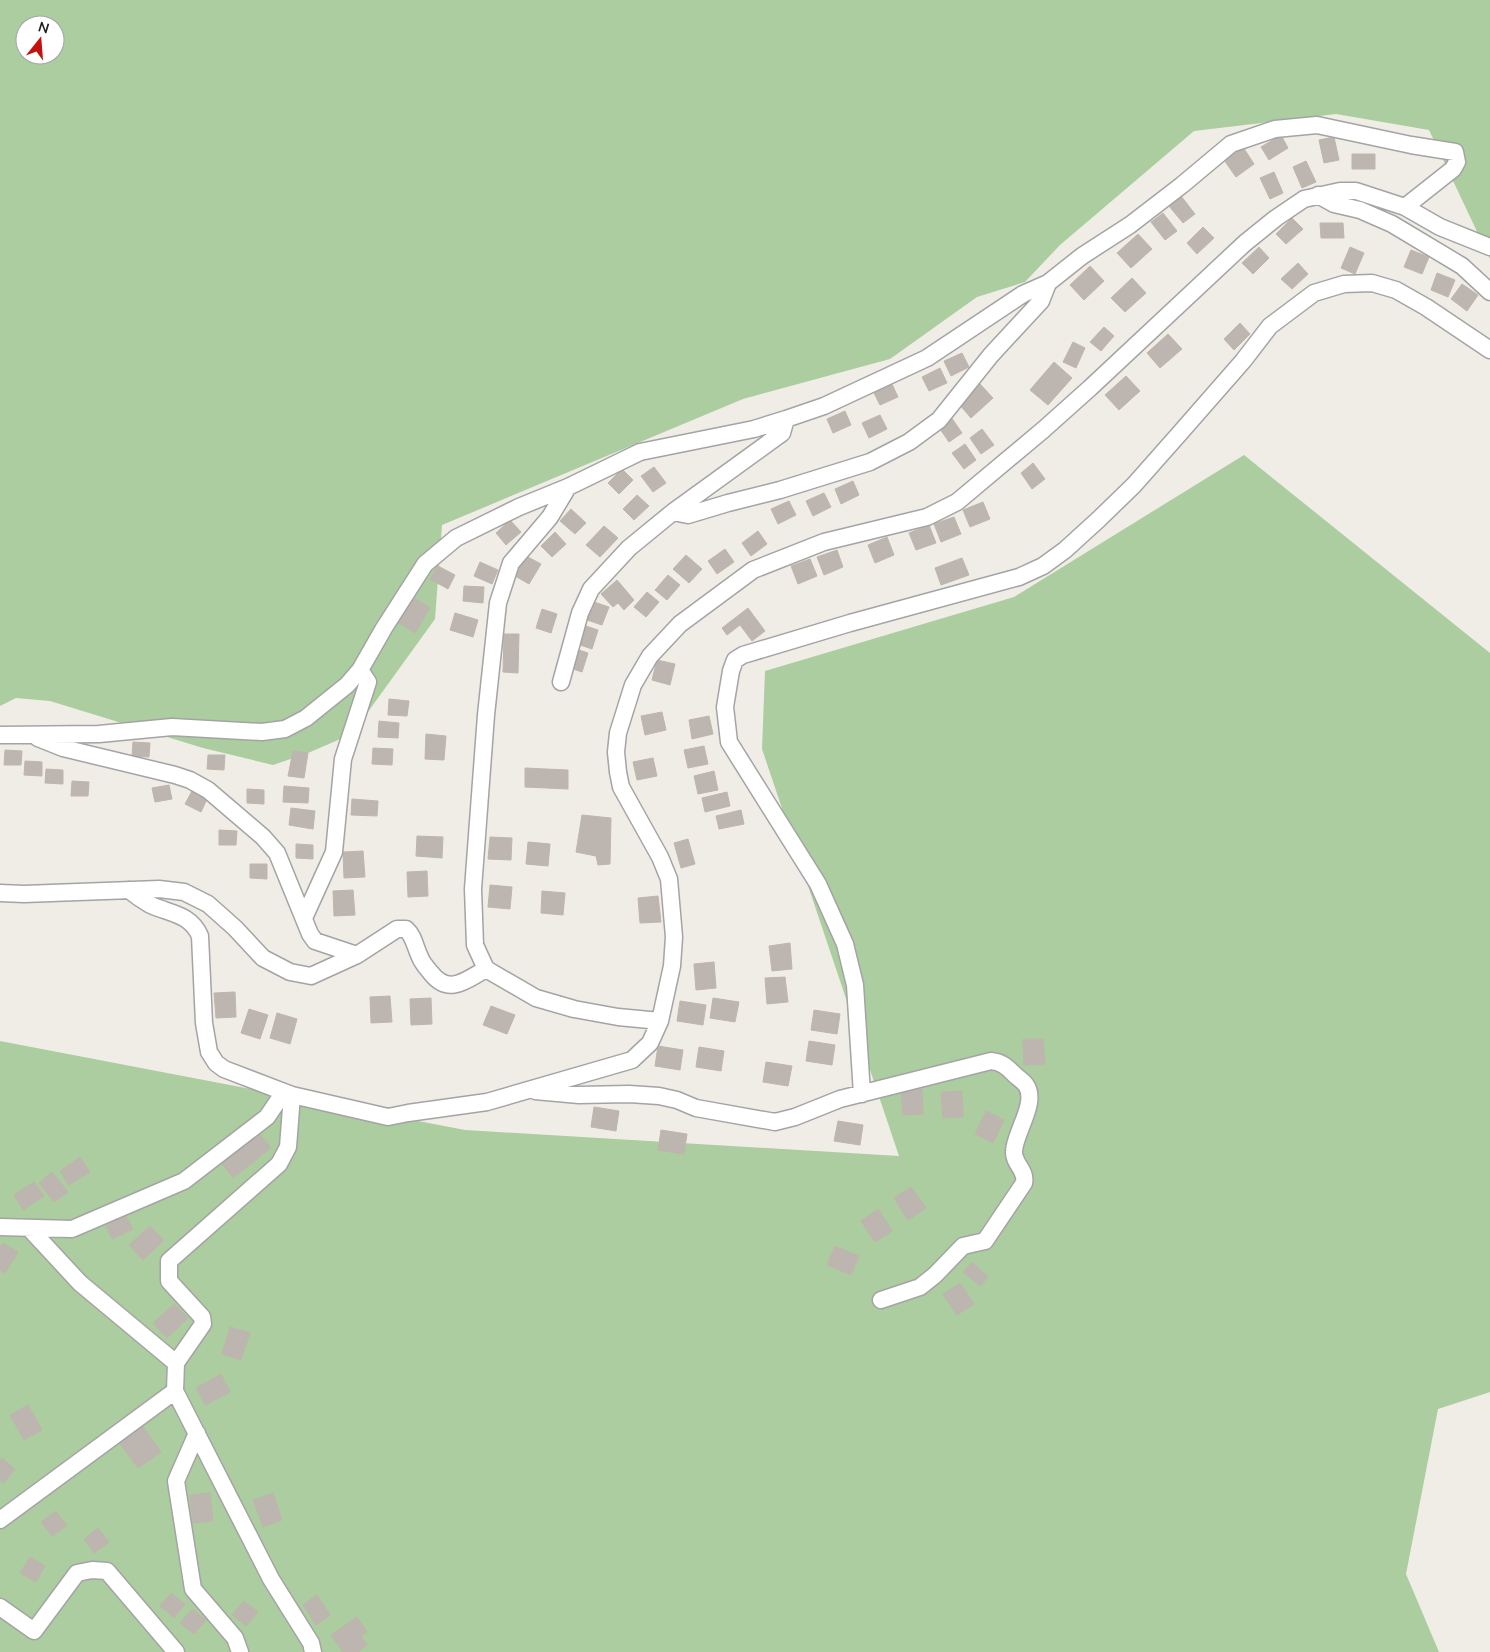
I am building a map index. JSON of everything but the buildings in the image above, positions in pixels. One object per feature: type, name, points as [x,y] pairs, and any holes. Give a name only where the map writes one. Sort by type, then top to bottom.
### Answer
[{"type":"street","points":[[0,735],[99,734],[172,727],[262,732],[285,729],[312,712],[347,685],[360,670],[424,564],[456,538],[640,452],[754,429],[786,419],[824,406],[927,358],[1024,294],[1048,283],[1082,256],[1130,225],[1231,144],[1275,129],[1317,125],[1411,145],[1455,152],[1457,162],[1453,169],[1405,207]]},
{"type":"street","points":[[129,890],[148,904],[184,917],[196,926],[200,936],[204,1023],[209,1052],[216,1063],[224,1069],[288,1093],[388,1117],[487,1102],[632,1060],[650,1043],[660,1021],[672,966],[674,937],[669,879],[660,857],[621,786],[616,752],[618,733],[632,685],[650,656],[680,624],[753,570],[824,542],[927,517],[957,502],[1090,388],[1245,243],[1276,218],[1304,199],[1340,190],[1356,191],[1405,207],[1440,227],[1490,246]]},
{"type":"street","points":[[1318,195],[1334,204],[1360,210],[1392,224],[1462,266],[1490,292]]},
{"type":"street","points":[[673,512],[688,515],[780,490],[870,462],[909,442],[939,420],[991,356],[1041,301],[1048,283]]},
{"type":"street","points":[[862,1094],[855,985],[846,944],[818,884],[729,742],[725,707],[730,670],[735,660],[742,655],[850,623],[1019,577],[1043,566],[1071,544],[1134,485],[1243,361],[1270,326],[1314,293],[1344,284],[1372,283],[1396,290],[1426,307],[1490,350]]},
{"type":"street","points":[[561,682],[580,613],[591,589],[629,548],[673,512],[782,433],[786,419]]},
{"type":"street","points":[[568,487],[550,517],[511,563],[498,603],[486,716],[473,889],[475,945],[486,969],[536,998],[574,1009],[660,1021]]},
{"type":"street","points":[[304,918],[334,852],[343,760],[368,682],[360,670]]},
{"type":"street","points":[[30,735],[63,748],[174,775],[190,780],[208,790],[263,837],[277,854],[310,934],[315,941],[357,955]]},
{"type":"street","points":[[0,893],[24,894],[159,889],[184,892],[208,904],[235,928],[263,958],[290,972],[311,976],[357,955],[397,929],[406,929],[412,934],[420,959],[437,980],[448,986],[459,984],[486,969]]},
{"type":"street","points":[[528,1090],[579,1095],[629,1094],[659,1096],[677,1100],[696,1108],[775,1122],[795,1117],[840,1099],[991,1061],[999,1062],[1026,1085],[1030,1097],[1014,1151],[1016,1161],[1024,1171],[1026,1178],[1024,1183],[985,1241],[963,1246],[935,1275],[920,1287],[881,1300]]},
{"type":"street","points":[[0,1226],[72,1229],[184,1181],[267,1117],[288,1093]]},
{"type":"street","points":[[288,1093],[288,1147],[278,1164],[169,1261],[169,1282],[202,1317],[204,1324],[176,1363],[175,1391],[271,1579],[311,1642],[313,1652]]},
{"type":"street","points":[[29,1228],[80,1283],[176,1363]]},
{"type":"street","points":[[0,1520],[175,1391]]},
{"type":"street","points":[[198,1433],[176,1481],[193,1590],[234,1638],[240,1652]]},
{"type":"street","points":[[0,1607],[34,1631],[76,1573],[92,1570],[107,1571],[176,1652]]},
{"type":"green space","points":[[0,0],[1490,0],[1490,259],[1429,130],[1336,114],[1194,131],[1060,245],[1025,282],[977,297],[890,359],[743,399],[442,525],[435,619],[352,734],[308,753],[273,765],[203,748],[50,701],[16,698],[0,706]]},
{"type":"green space","points":[[1244,455],[1490,653],[1490,1392],[1438,1409],[1406,1574],[1439,1652],[0,1652],[0,1041],[465,1130],[899,1156],[762,749],[765,671],[1014,597]]}]
